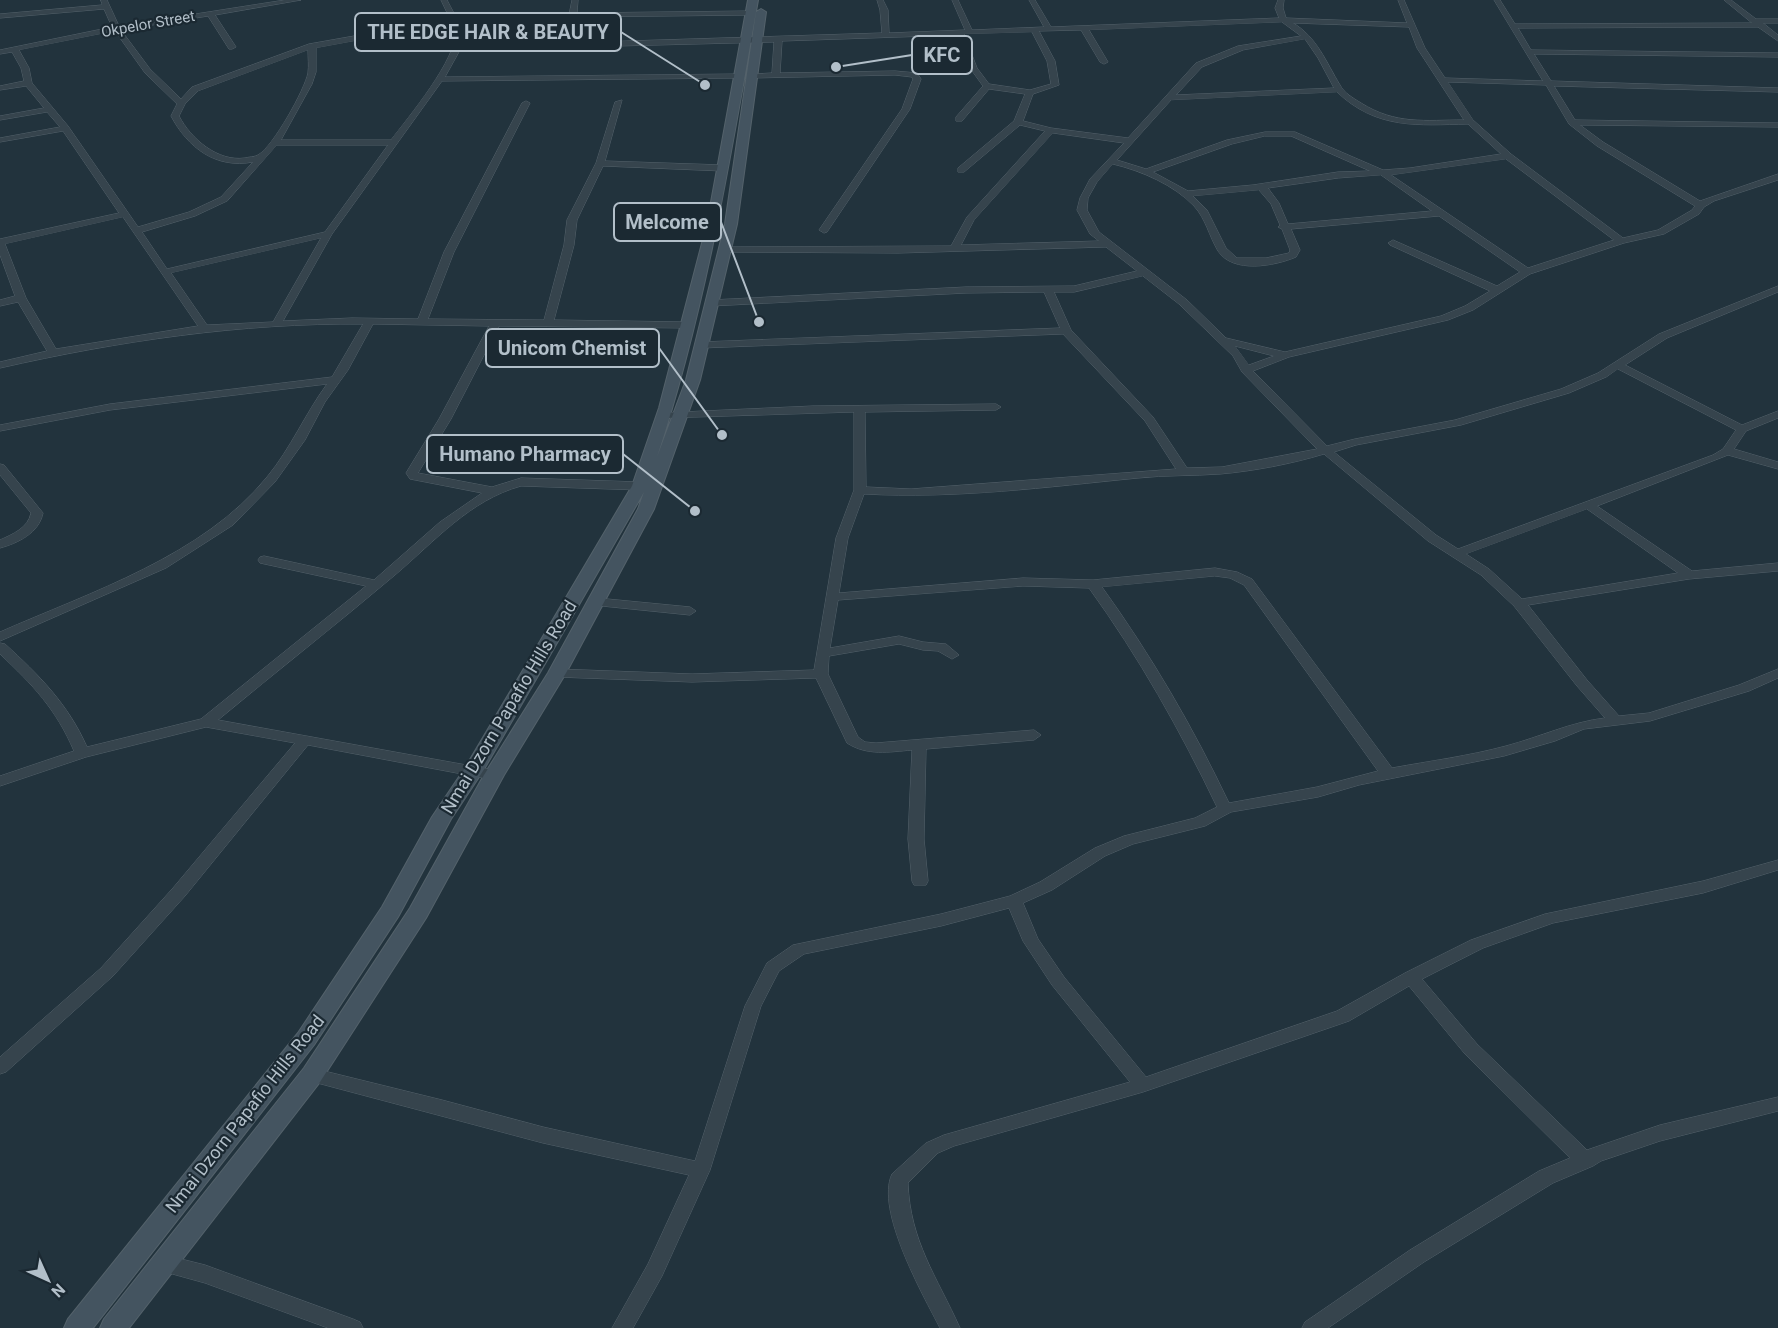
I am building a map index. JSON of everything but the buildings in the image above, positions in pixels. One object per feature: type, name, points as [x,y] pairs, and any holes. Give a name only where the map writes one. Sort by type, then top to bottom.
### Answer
[{"type":"street","name":"Okpelor Street","points":[[0,52],[118,28],[298,0]]},
{"type":"street","points":[[276,325],[328,234],[440,79],[457,48],[459,31],[444,0]]},
{"type":"street","points":[[560,44],[573,15],[575,0]]},
{"type":"street","points":[[880,0],[884,10],[886,34]]},
{"type":"street","points":[[955,0],[974,69],[987,86],[1030,92],[1055,85],[1054,70],[1035,30]]},
{"type":"street","points":[[1032,0],[1050,30]]},
{"type":"street","points":[[1281,0],[1279,8],[1283,20],[1306,37],[1324,58],[1337,90],[1377,117],[1394,123],[1470,122]]},
{"type":"street","points":[[1401,0],[1421,48],[1470,122],[1508,156],[1621,241]]},
{"type":"street","points":[[1497,0],[1512,26],[1531,51],[1546,83],[1572,122],[1600,144],[1700,205]]},
{"type":"street","points":[[1727,0],[1778,39]]},
{"type":"street","points":[[0,18],[105,4],[118,28],[164,92],[181,103]]},
{"type":"street","points":[[573,15],[756,4]]},
{"type":"street","name":"Nmai Dzorn Papafio Hills Road","points":[[113,1328],[312,1075],[418,913],[494,776],[557,673],[646,509],[673,415],[688,325],[713,224],[723,168],[747,76],[761,40],[756,4]]},
{"type":"street","points":[[210,13],[232,47]]},
{"type":"street","points":[[263,157],[234,161],[218,159],[176,121],[175,116],[181,103],[195,89],[312,46],[455,20]]},
{"type":"street","points":[[457,48],[761,40],[1283,20],[1411,25]]},
{"type":"street","points":[[1512,26],[1778,21]]},
{"type":"street","points":[[1084,28],[1104,62]]},
{"type":"street","points":[[1306,37],[1260,44],[1211,59],[1200,65],[1167,98],[1093,181],[1084,198],[1082,210],[1095,234],[1183,302],[1238,354],[1246,370],[1299,427],[1432,538],[1485,572],[1519,603],[1582,683],[1616,721]]},
{"type":"street","points":[[761,40],[776,75]]},
{"type":"street","points":[[136,230],[192,214],[224,200],[276,142],[308,84],[312,72],[312,46]]},
{"type":"street","points":[[14,50],[25,68],[28,83],[65,128],[204,328]]},
{"type":"street","points":[[1531,51],[1778,55]]},
{"type":"street","points":[[440,79],[896,73],[914,75],[917,79],[906,110],[824,230]]},
{"type":"street","name":"Nmai Dzorn Papafio Hills Road","points":[[77,1328],[306,1039],[390,912],[442,817],[473,771],[640,486],[673,415],[701,345],[731,224],[747,76]]},
{"type":"street","points":[[1442,80],[1778,90]]},
{"type":"street","points":[[0,88],[28,83]]},
{"type":"street","points":[[959,119],[987,86]]},
{"type":"street","points":[[1167,98],[1337,90]]},
{"type":"street","points":[[961,170],[1018,122],[1030,92]]},
{"type":"street","points":[[548,324],[569,245],[572,220],[600,163],[619,102]]},
{"type":"street","points":[[422,322],[449,252],[526,103]]},
{"type":"street","points":[[0,118],[50,109]]},
{"type":"street","points":[[1018,122],[1051,130],[1130,141]]},
{"type":"street","points":[[1572,122],[1778,125]]},
{"type":"street","points":[[0,140],[65,128]]},
{"type":"street","points":[[954,249],[970,219],[1051,130]]},
{"type":"street","points":[[1147,171],[1230,142],[1282,133],[1304,138],[1383,173],[1527,272]]},
{"type":"street","points":[[276,142],[395,143]]},
{"type":"street","points":[[1183,194],[1383,173],[1508,156]]},
{"type":"street","points":[[1112,162],[1147,171],[1183,194],[1203,211],[1225,256],[1242,264],[1284,260],[1293,255],[1295,250],[1283,227],[1275,203],[1261,186]]},
{"type":"street","points":[[600,163],[723,168]]},
{"type":"street","points":[[1246,370],[1286,355],[1444,318],[1469,308],[1527,272],[1621,241],[1661,232],[1696,213],[1700,205],[1778,177]]},
{"type":"street","points":[[1283,227],[1441,213]]},
{"type":"street","points":[[53,353],[21,298],[0,243],[125,214]]},
{"type":"street","points":[[165,272],[328,234]]},
{"type":"street","points":[[1394,243],[1497,290]]},
{"type":"street","points":[[723,250],[954,249],[1109,244]]},
{"type":"street","points":[[711,303],[966,290],[1048,290],[1095,286],[1143,273]]},
{"type":"street","points":[[1048,290],[1066,331],[1149,419],[1184,472]]},
{"type":"street","points":[[860,490],[911,493],[954,490],[1222,470],[1302,458],[1407,431],[1457,423],[1565,391],[1618,365],[1664,336],[1777,290]]},
{"type":"street","points":[[0,303],[21,298]]},
{"type":"street","points":[[0,636],[162,565],[229,522],[271,480],[299,440],[320,400],[336,380],[369,322]]},
{"type":"street","points":[[0,365],[53,353],[204,328],[369,322],[688,325]]},
{"type":"street","points":[[492,491],[458,483],[420,480],[412,473],[440,429],[495,323]]},
{"type":"street","points":[[701,345],[1066,331]]},
{"type":"street","points":[[1221,340],[1286,355]]},
{"type":"street","points":[[1618,365],[1742,429]]},
{"type":"street","points":[[0,428],[110,407],[336,380]]},
{"type":"street","points":[[673,415],[996,407]]},
{"type":"street","points":[[859,409],[860,490],[842,538],[831,597],[821,674],[852,740],[861,746],[876,748],[1034,735]]},
{"type":"street","points":[[1456,554],[1707,461],[1726,451],[1742,429],[1778,414]]},
{"type":"street","points":[[1726,451],[1778,466]]},
{"type":"street","points":[[0,467],[37,513],[35,523],[19,536],[0,544]]},
{"type":"street","points":[[206,722],[457,515],[492,491],[505,485],[521,482],[640,486]]},
{"type":"street","points":[[1590,506],[1689,575]]},
{"type":"street","points":[[264,560],[376,584]]},
{"type":"street","points":[[1519,603],[1689,575],[1778,567]]},
{"type":"street","points":[[831,597],[1023,582],[1093,584],[1215,572],[1233,575],[1248,582],[1388,774]]},
{"type":"street","points":[[1093,584],[1128,632],[1199,753],[1225,809]]},
{"type":"street","points":[[597,602],[690,611]]},
{"type":"street","points":[[823,653],[899,640],[923,646],[941,647],[952,655]]},
{"type":"street","points":[[0,647],[51,695],[69,721],[82,753]]},
{"type":"street","points":[[557,673],[692,678],[821,674]]},
{"type":"street","points":[[622,1328],[660,1261],[701,1170],[753,1006],[773,967],[786,956],[799,949],[941,920],[1014,901],[1046,886],[1100,852],[1129,840],[1200,822],[1225,809],[1318,792],[1388,774],[1504,751],[1550,738],[1582,725],[1650,717],[1722,696],[1778,673]]},
{"type":"street","points":[[0,781],[82,753],[206,722],[494,776]]},
{"type":"street","points":[[0,1067],[107,972],[179,892],[304,741]]},
{"type":"street","points":[[919,744],[916,839],[920,881]]},
{"type":"street","points":[[950,1328],[903,1231],[898,1202],[899,1180],[932,1148],[950,1140],[1143,1085],[1343,1016],[1411,977],[1477,944],[1551,918],[1703,887],[1778,866]]},
{"type":"street","points":[[1014,901],[1031,941],[1058,981],[1143,1085]]},
{"type":"street","points":[[1411,977],[1471,1049],[1586,1161]]},
{"type":"street","points":[[312,1075],[543,1135],[701,1170]]},
{"type":"street","points":[[1312,1328],[1506,1199],[1546,1177],[1660,1133],[1778,1104]]},
{"type":"street","points":[[165,1263],[216,1278],[353,1328]]},
{"type":"place","name":"KFC","points":[[836,67]]},
{"type":"place","name":"THE EDGE HAIR & BEAUTY","points":[[705,85]]},
{"type":"place","name":"Melcome","points":[[759,322]]},
{"type":"place","name":"Unicom Chemist","points":[[722,435]]},
{"type":"place","name":"Humano Pharmacy","points":[[695,511]]}]
